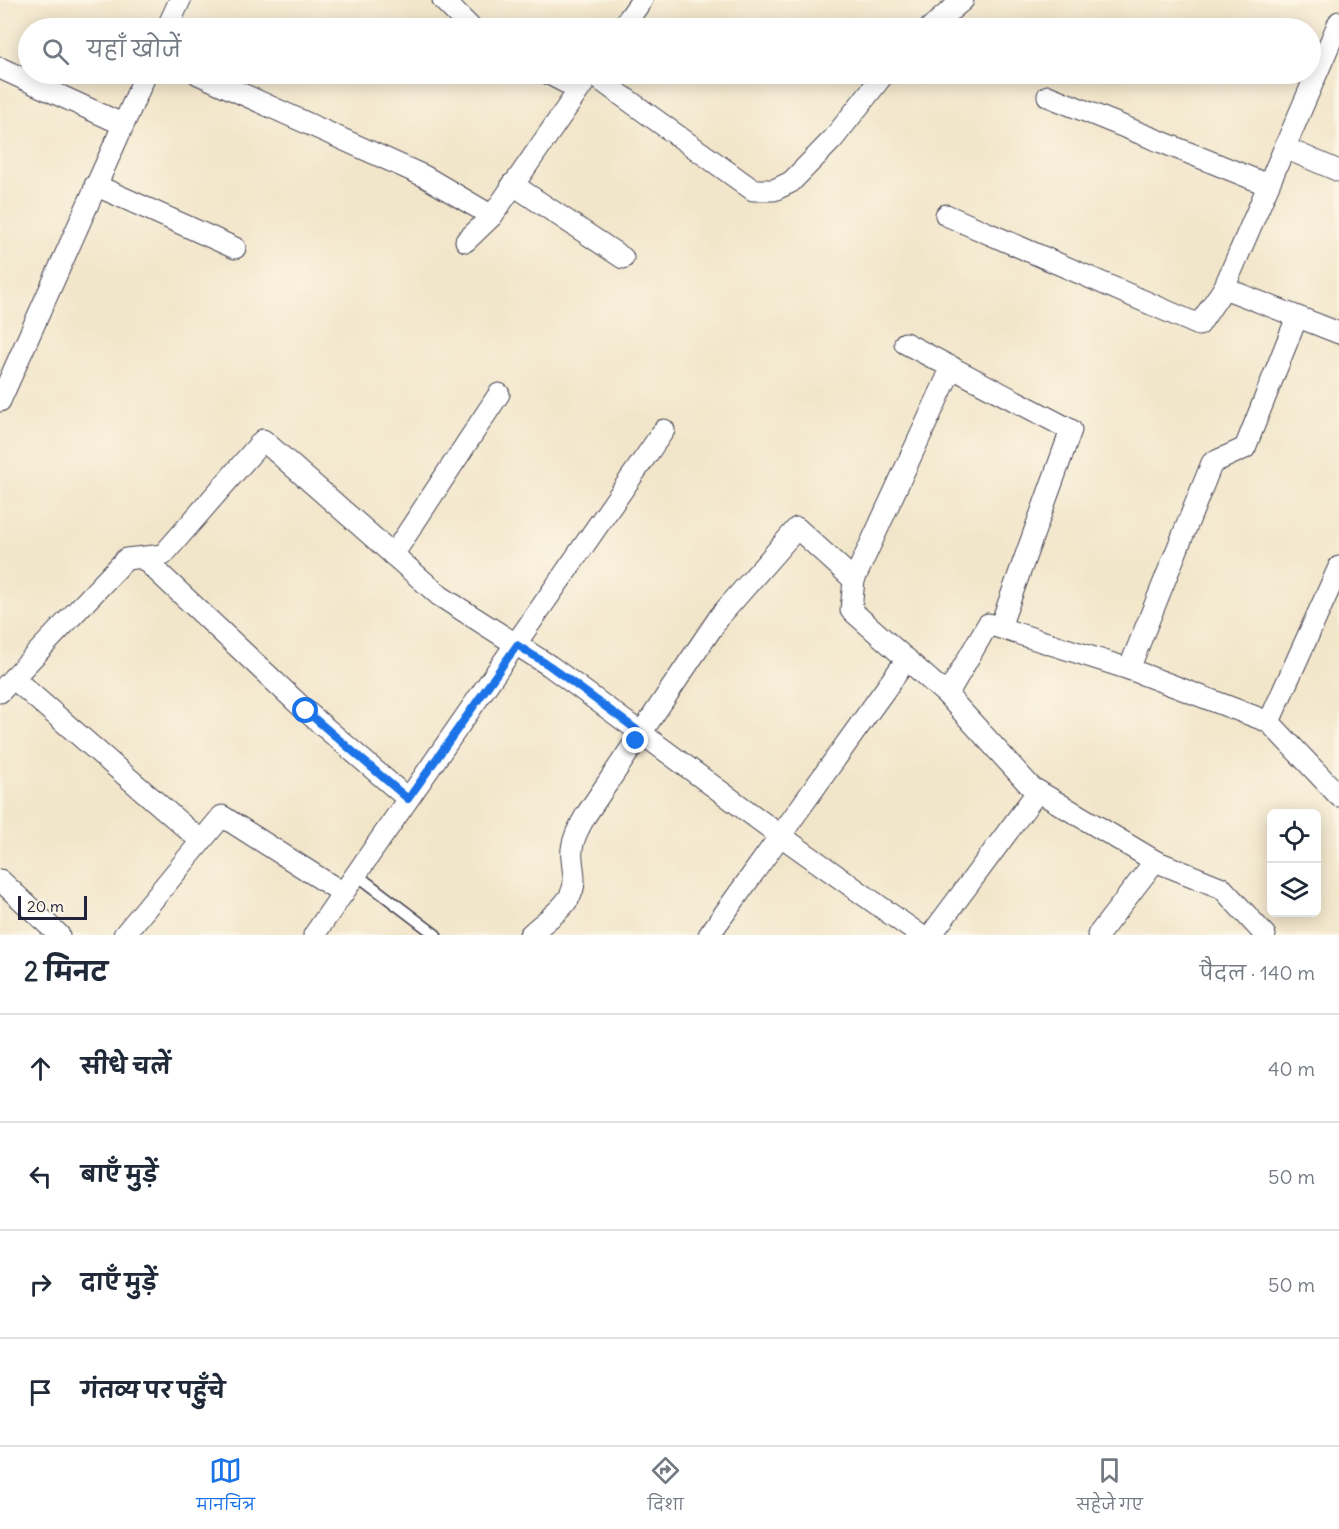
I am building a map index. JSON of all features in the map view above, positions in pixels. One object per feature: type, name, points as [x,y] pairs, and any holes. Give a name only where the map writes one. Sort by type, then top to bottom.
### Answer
[{"type":"street","points":[[172,18],[180,0]]},
{"type":"street","points":[[443,0],[461,18]]},
{"type":"street","points":[[629,18],[642,0]]},
{"type":"street","points":[[942,18],[963,0]]},
{"type":"street","points":[[1321,64],[1339,22]]},
{"type":"street","points":[[0,68],[18,76]]},
{"type":"street","points":[[35,84],[122,124]]},
{"type":"street","points":[[0,401],[141,84]]},
{"type":"street","points":[[220,84],[424,176],[492,216]]},
{"type":"street","points":[[466,241],[492,216],[583,84]]},
{"type":"street","points":[[594,84],[753,190],[774,190],[791,182],[832,139],[876,84]]},
{"type":"street","points":[[946,215],[1199,325],[1224,288],[1312,84]]},
{"type":"street","points":[[1048,96],[1268,185]]},
{"type":"street","points":[[1285,148],[1339,171]]},
{"type":"street","points":[[513,184],[623,258]]},
{"type":"street","points":[[95,185],[236,248]]},
{"type":"street","points":[[1224,288],[1339,333]]},
{"type":"street","points":[[1129,669],[1212,464],[1245,448],[1297,317]]},
{"type":"street","points":[[905,343],[1071,430],[1000,627]]},
{"type":"street","points":[[952,367],[854,580],[851,610],[947,695],[1031,787],[1155,861],[1222,888],[1265,935]]},
{"type":"street","points":[[393,555],[499,394]]},
{"type":"street","points":[[314,935],[664,430]]},
{"type":"street","points":[[201,841],[6,685],[126,559],[163,555],[263,440],[440,596],[550,666],[920,935]]},
{"type":"street","points":[[530,935],[549,916],[561,909],[571,894],[575,878],[572,858],[575,836],[586,815],[720,616],[797,528],[854,580]]},
{"type":"street","points":[[142,558],[306,711],[408,799]]},
{"type":"street","points":[[1269,722],[1339,567]]},
{"type":"street","points":[[947,695],[988,624],[1000,627],[1129,669],[1269,722],[1339,796]]},
{"type":"street","points":[[710,935],[907,659]]},
{"type":"street","points":[[931,935],[1038,791]]},
{"type":"street","points":[[124,935],[222,816],[343,893]]},
{"type":"street","points":[[1098,935],[1155,861]]},
{"type":"street","points":[[0,880],[59,935]]},
{"type":"lane","points":[[357,871],[365,881],[436,935]]},
{"type":"route","points":[[306,711],[408,799],[517,645],[550,666],[641,733],[636,741]]}]
